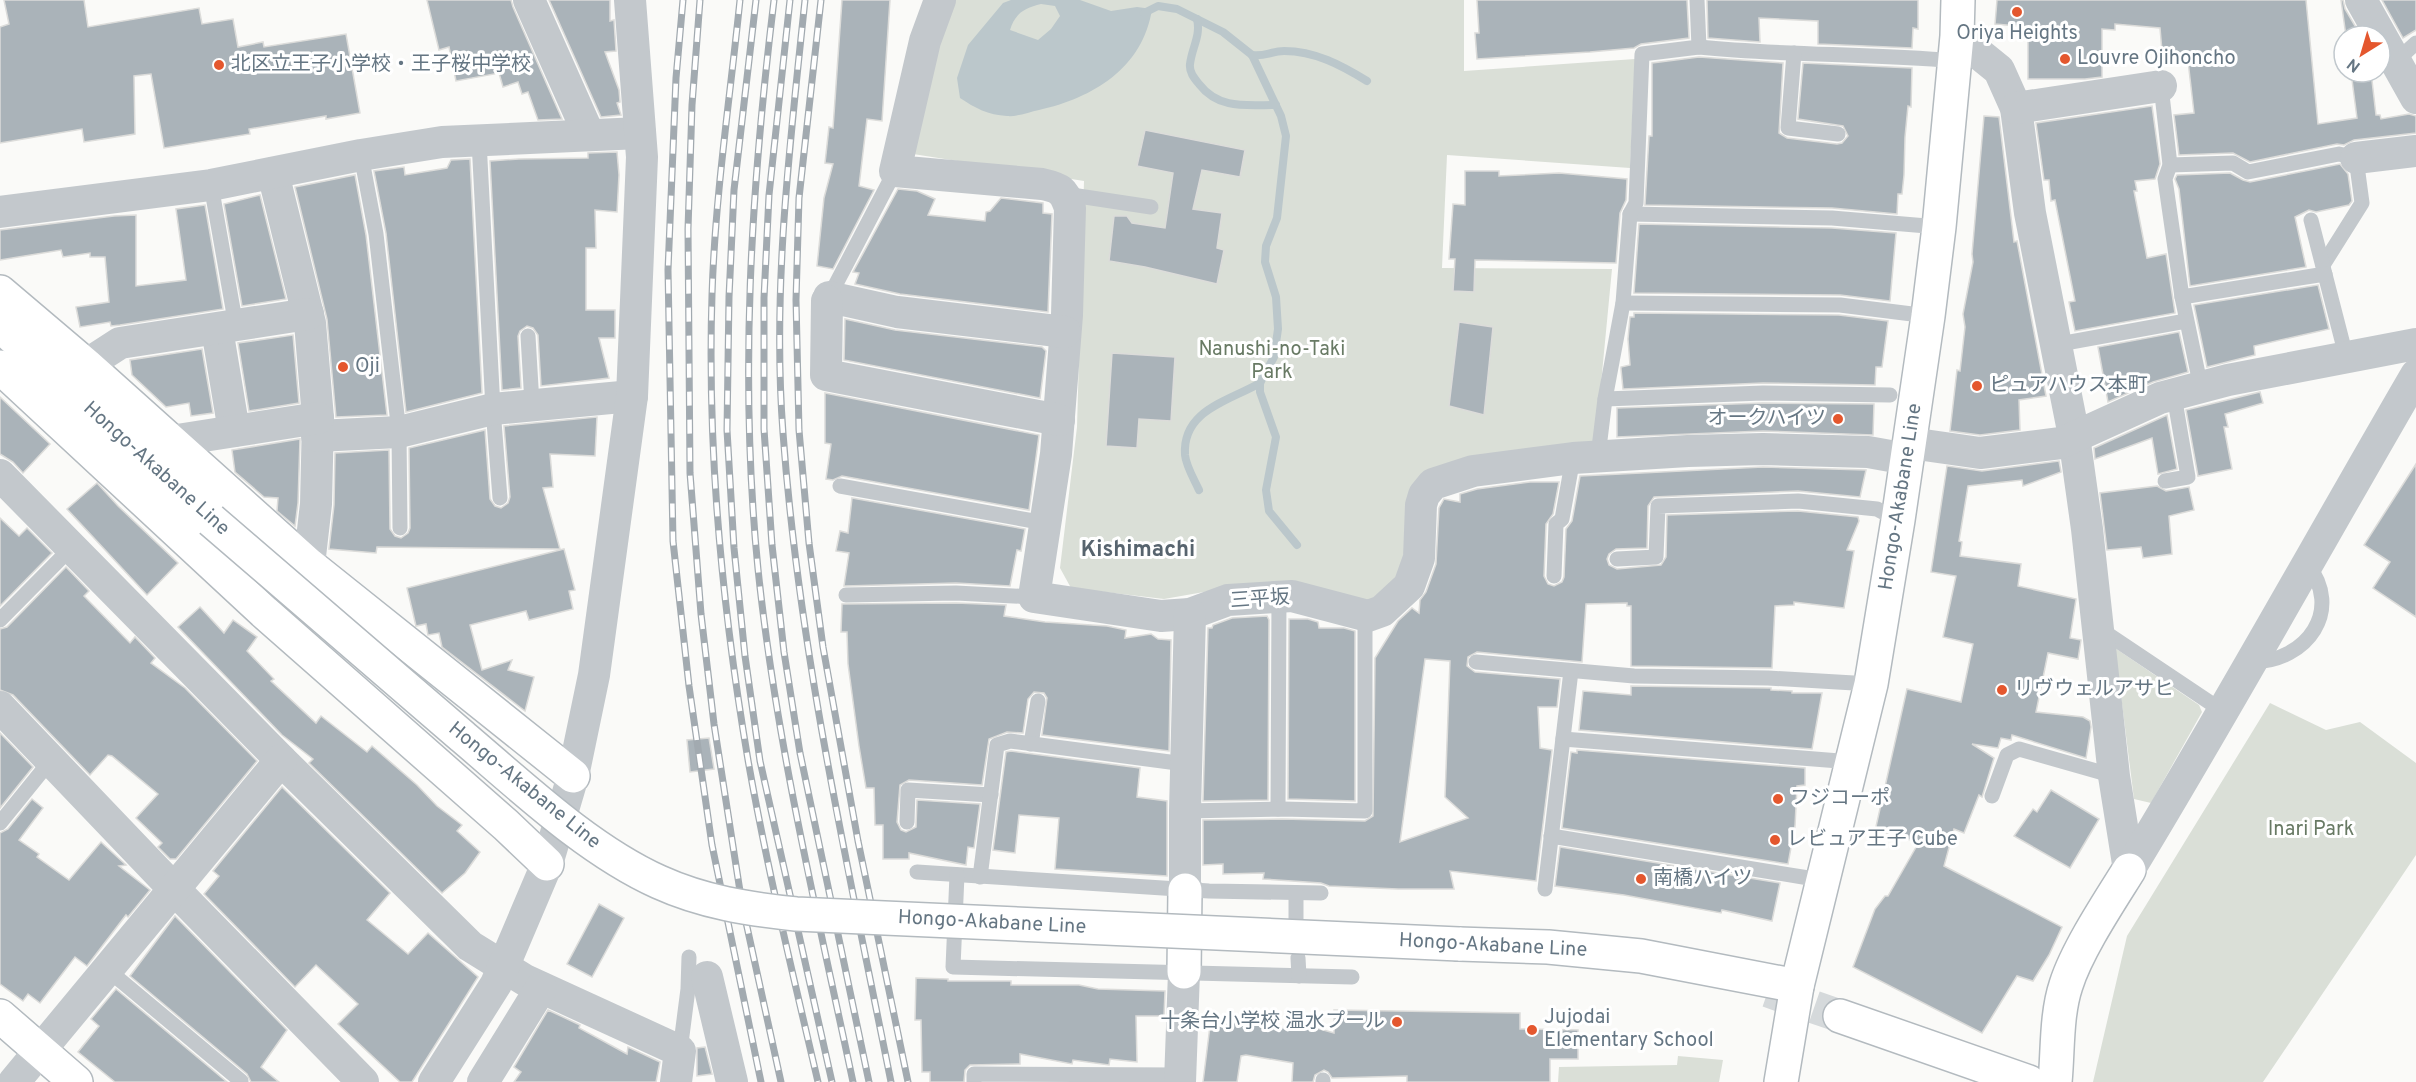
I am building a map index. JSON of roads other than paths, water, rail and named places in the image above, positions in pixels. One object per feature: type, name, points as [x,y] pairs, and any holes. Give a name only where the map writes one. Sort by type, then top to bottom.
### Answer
[{"type":"main road","name":"Hongo-Akabane Line","points":[[1781,1082],[1797,986],[1821,880],[1871,684],[1898,520],[1939,227],[1956,49],[1958,0]]},
{"type":"main road","points":[[0,292],[86,365],[309,566],[573,776]]},
{"type":"main road","name":"Hongo-Akabane Line","points":[[0,326],[211,520],[512,779],[578,832],[632,869],[693,896],[728,905],[796,914],[1457,939],[1641,956],[1797,986]]},
{"type":"main road","points":[[0,367],[264,612],[547,864]]},
{"type":"main road","points":[[2055,1082],[2061,1007],[2066,985],[2076,961],[2129,870]]},
{"type":"main road","points":[[1184,972],[1185,890]]},
{"type":"main road","name":"Hongo-Akabane Line","points":[[1186,923],[1297,943],[1457,939]]},
{"type":"main road","points":[[0,1016],[76,1082]]},
{"type":"main road","points":[[1840,1016],[2029,1082]]},
{"type":"street","points":[[529,0],[589,135]]},
{"type":"street","points":[[434,1082],[490,994],[547,864],[573,776],[594,675],[632,396],[642,157],[630,0]]},
{"type":"street","points":[[940,0],[925,41],[895,171],[1042,183],[1056,187],[1065,194],[1070,208],[1065,332],[1056,454],[1034,597]]},
{"type":"street","points":[[2361,0],[2405,52],[2416,98]]},
{"type":"street","points":[[1956,49],[1999,70],[2016,108],[2030,213],[2054,345],[2074,436],[2114,777],[2129,870]]},
{"type":"street","points":[[2016,108],[2161,86]]},
{"type":"street","points":[[0,212],[211,185],[361,155],[442,142],[640,133]]},
{"type":"street","points":[[2356,158],[2416,151]]},
{"type":"street","points":[[273,173],[308,314],[318,427],[316,504],[309,566]]},
{"type":"street","points":[[1059,420],[826,375],[828,299],[897,312],[1065,332]]},
{"type":"street","points":[[86,365],[120,343],[308,314]]},
{"type":"street","points":[[227,327],[234,431]]},
{"type":"street","points":[[1365,615],[1382,612],[1409,586],[1419,558],[1421,505],[1424,495],[1433,484],[1473,471],[1586,457],[1763,449],[1980,453],[2061,443],[2160,399],[2188,391],[2346,356],[2416,344]]},
{"type":"street","points":[[2129,870],[2224,712],[2250,662],[2416,375]]},
{"type":"street","points":[[171,441],[234,431],[318,427],[399,432],[493,409],[632,396]]},
{"type":"street","points":[[0,475],[281,760],[470,946],[501,967],[541,988],[680,1051],[676,1082]]},
{"type":"street","name":"三平坂","points":[[1034,597],[1161,616],[1190,614],[1228,600],[1292,596],[1365,615]]},
{"type":"street","points":[[1185,890],[1185,764],[1190,614]]},
{"type":"street","points":[[0,707],[363,1082]]},
{"type":"street","points":[[14,1082],[281,760]]},
{"type":"street","points":[[698,967],[732,1082]]},
{"type":"street","points":[[1181,1078],[1184,972]]},
{"type":"street","points":[[483,1082],[541,988]]},
{"type":"lane","points":[[1697,0],[1699,47]]},
{"type":"lane","points":[[1554,576],[1556,524],[1562,519],[1605,399],[1623,303],[1630,214],[1636,203],[1642,54],[1699,47],[1747,52],[1794,53],[1956,49]]},
{"type":"lane","points":[[1794,53],[1788,128],[1838,134]]},
{"type":"lane","points":[[2161,86],[2170,165],[2165,179],[2186,321],[2188,391],[2188,477],[2165,481]]},
{"type":"lane","points":[[479,141],[500,498]]},
{"type":"lane","points":[[2170,165],[2233,163],[2248,172],[2338,154],[2356,158],[2362,203],[2324,269],[2182,297]]},
{"type":"lane","points":[[361,155],[376,234],[399,432],[400,528]]},
{"type":"lane","points":[[828,299],[895,171]]},
{"type":"lane","points":[[211,185],[227,327]]},
{"type":"lane","points":[[1065,194],[1151,207]]},
{"type":"lane","points":[[1630,214],[1832,218],[1939,227]]},
{"type":"lane","points":[[2311,220],[2346,356]]},
{"type":"lane","points":[[1623,303],[1840,304],[1928,316]]},
{"type":"lane","points":[[2054,345],[2186,321]]},
{"type":"lane","points":[[528,336],[532,404]]},
{"type":"lane","points":[[1605,399],[1763,393],[1890,395]]},
{"type":"lane","points":[[840,486],[1045,523]]},
{"type":"lane","points":[[1617,558],[1656,557],[1658,506],[1798,501],[1878,509],[1898,520]]},
{"type":"lane","points":[[0,620],[72,547]]},
{"type":"lane","points":[[846,595],[956,593],[1034,597]]},
{"type":"lane","points":[[1278,809],[1279,596]]},
{"type":"lane","points":[[1185,810],[1365,811],[1365,615]]},
{"type":"lane","points":[[2098,628],[2224,712]]},
{"type":"lane","points":[[1476,662],[1634,676],[1768,678],[1871,684]]},
{"type":"lane","points":[[1545,889],[1571,670]]},
{"type":"lane","points":[[1031,744],[1038,701]]},
{"type":"lane","points":[[1563,739],[1852,762]]},
{"type":"lane","points":[[980,877],[997,745],[1010,741],[1185,764]]},
{"type":"lane","points":[[1992,796],[2007,755],[2019,749],[2114,777]]},
{"type":"lane","points":[[0,823],[51,760]]},
{"type":"lane","points":[[907,822],[908,790],[991,795]]},
{"type":"lane","points":[[1551,836],[1821,880]]},
{"type":"lane","points":[[917,872],[1185,890],[1321,893]]},
{"type":"lane","points":[[957,875],[953,967],[1352,978]]},
{"type":"lane","points":[[1296,893],[1299,976]]},
{"type":"lane","points":[[680,1051],[688,988],[698,967]]},
{"type":"lane","points":[[108,969],[241,1081]]},
{"type":"lane","points":[[974,1082],[974,1074],[1181,1078]]},
{"type":"waterway","points":[[1144,13],[1158,6],[1177,9],[1223,32],[1252,55],[1281,116],[1286,136],[1277,218],[1266,246],[1265,262],[1276,297],[1278,329],[1274,357],[1260,383],[1260,392],[1276,437],[1266,490],[1269,511],[1297,545]]},
{"type":"waterway","points":[[1197,19],[1198,31],[1190,67],[1192,75],[1199,84],[1215,98],[1225,102],[1244,105],[1276,105]]},
{"type":"waterway","points":[[1252,55],[1284,51],[1306,53],[1337,64],[1367,81]]},
{"type":"waterway","points":[[1199,490],[1185,455],[1186,440],[1191,427],[1210,409],[1260,383]]},
{"type":"tunnel","points":[[1768,991],[1840,1016]]},
{"type":"railway","points":[[683,0],[676,78],[668,270],[673,541],[689,686],[712,845],[761,1082]]},
{"type":"railway","points":[[700,0],[692,105],[688,229],[690,473],[701,614],[714,724],[742,904],[781,1082]]},
{"type":"railway","points":[[740,0],[720,184],[712,295],[712,412],[718,528],[731,645],[755,800],[818,1082]]},
{"type":"railway","points":[[756,0],[734,190],[729,297],[727,430],[734,548],[745,656],[760,761],[832,1082]]},
{"type":"railway","points":[[774,0],[759,142],[750,284],[749,427],[752,498],[766,634],[786,763],[853,1082]]},
{"type":"railway","points":[[790,0],[769,195],[764,298],[764,429],[772,545],[784,652],[800,753],[869,1082]]},
{"type":"railway","points":[[805,0],[781,270],[780,379],[783,433],[790,515],[813,678],[842,840],[891,1082]]},
{"type":"railway","points":[[821,0],[799,198],[796,300],[799,430],[809,543],[823,647],[858,841],[908,1082]]},
{"type":"place","name":"Oriya Heights","points":[[2017,12]]},
{"type":"place","name":"Louvre Ojihoncho","points":[[2065,59]]},
{"type":"place","name":"北区立王子小学校・王子桜中学校","points":[[219,65]]},
{"type":"place","name":"Oji","points":[[343,367]]},
{"type":"place","name":"ピュアハウス本町","points":[[1977,386]]},
{"type":"place","name":"オークハイツ","points":[[1838,419]]},
{"type":"place","name":"リヴウェルアサヒ","points":[[2002,690]]},
{"type":"place","name":"フジコーポ","points":[[1778,799]]},
{"type":"place","name":"レビュア王子 Cube","points":[[1775,840]]},
{"type":"place","name":"南橋ハイツ","points":[[1641,879]]},
{"type":"place","name":"十条台小学校 温水プール","points":[[1397,1022]]},
{"type":"place","name":"Jujodai Elementary School","points":[[1532,1030]]},
{"type":"district","name":"Kishimachi","points":[[1138,550]]},
{"type":"park label","name":"Nanushi-no-Taki Park","points":[[1272,362]]},
{"type":"park label","name":"Inari Park","points":[[2311,830]]}]
